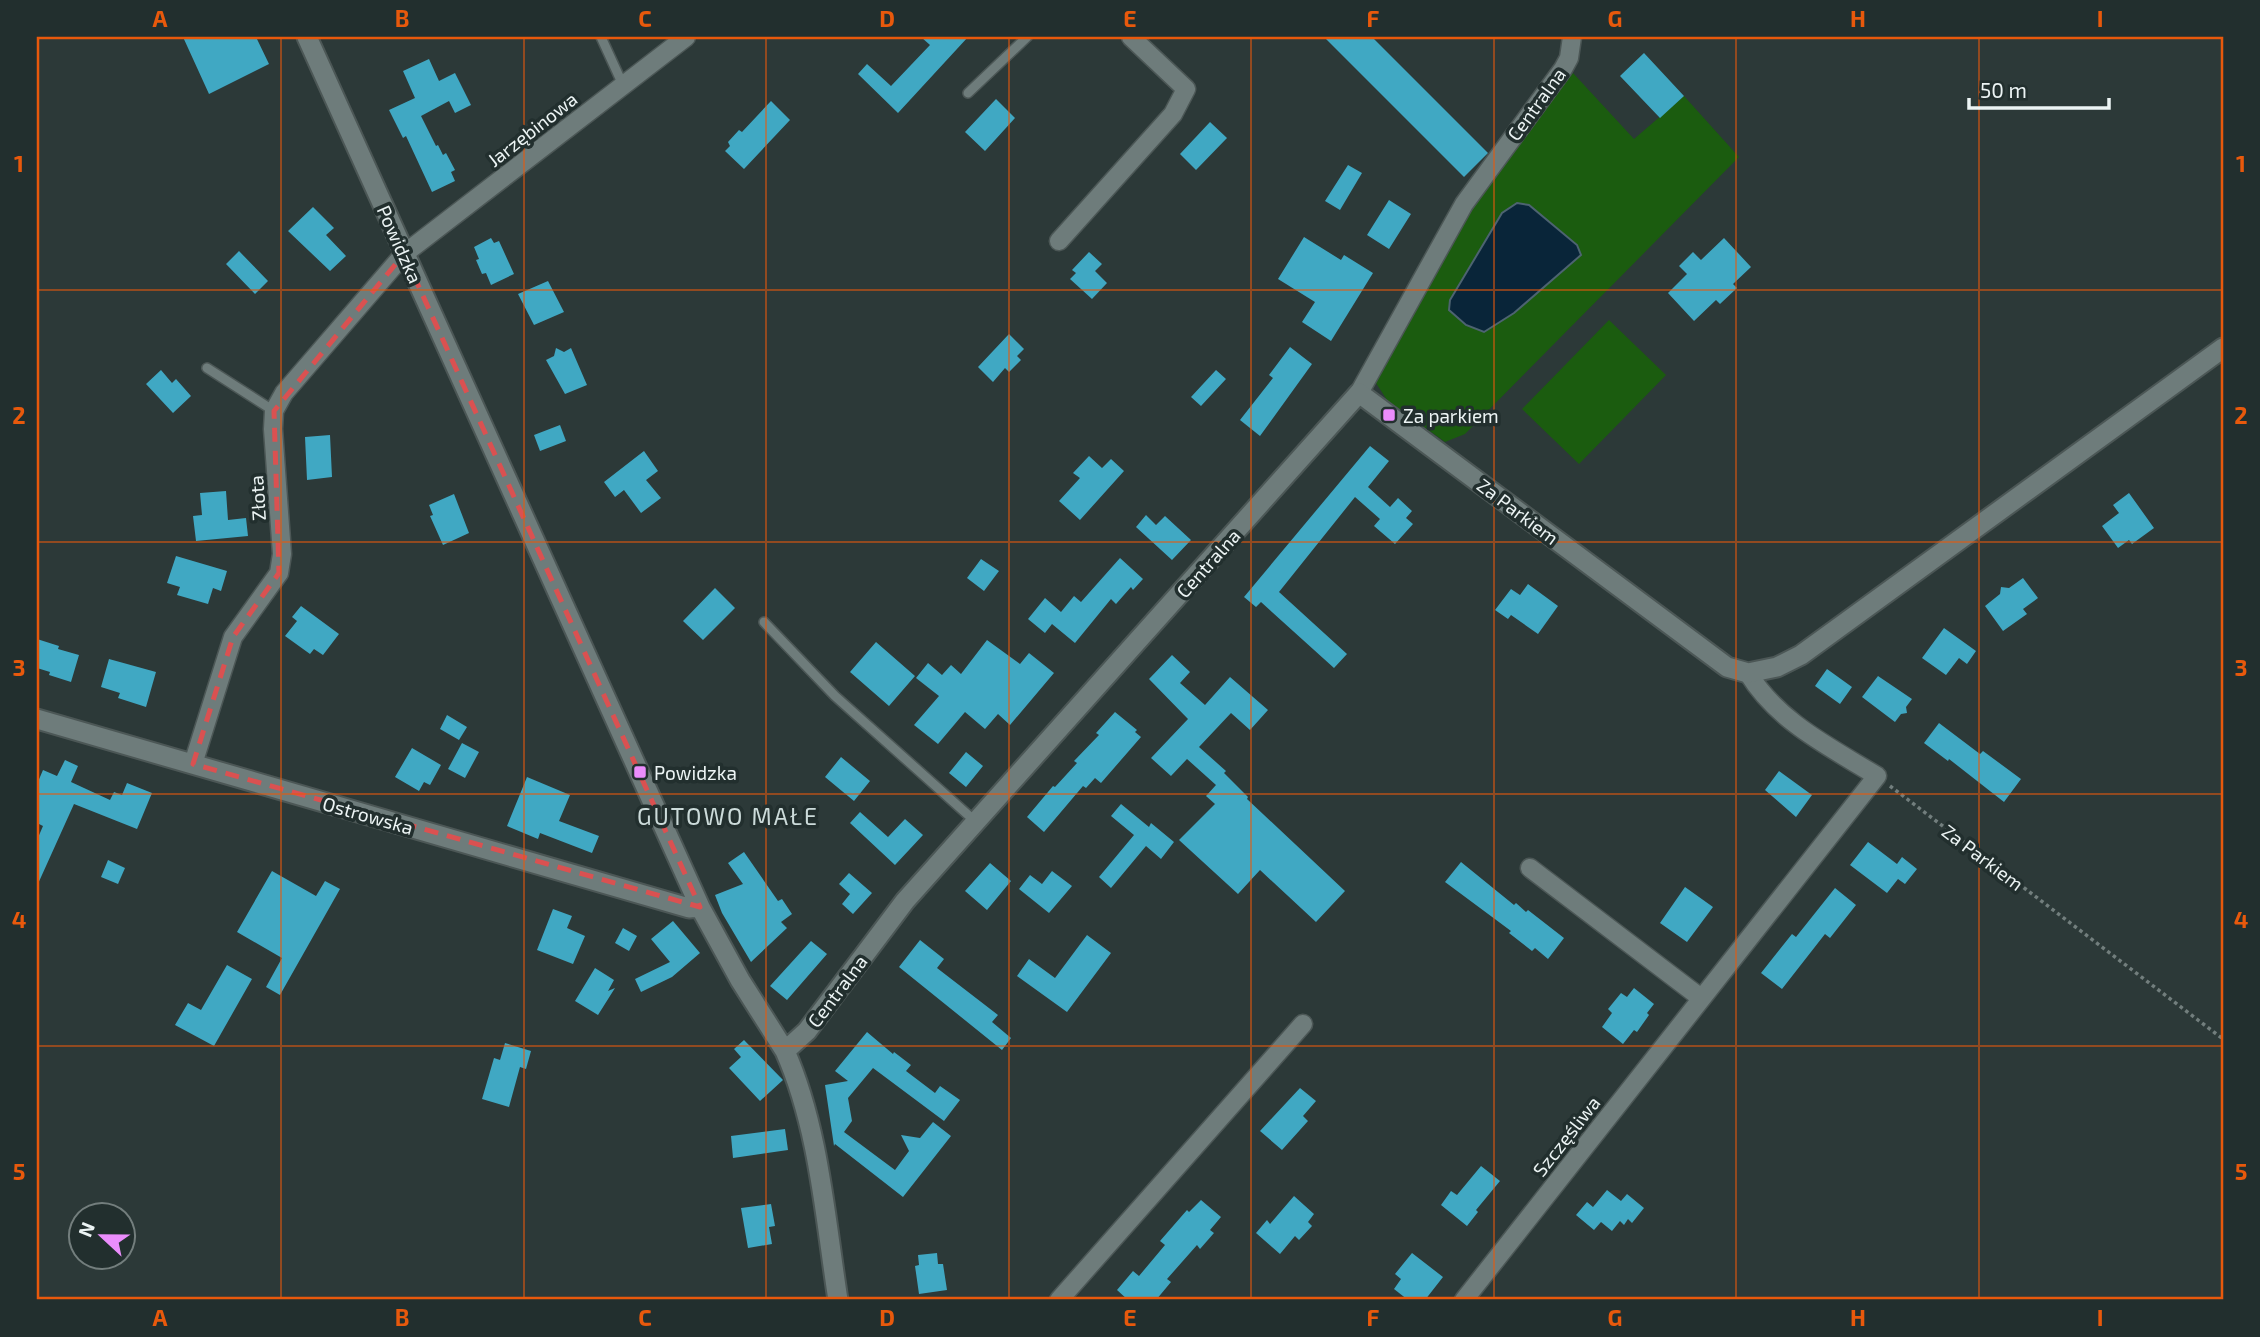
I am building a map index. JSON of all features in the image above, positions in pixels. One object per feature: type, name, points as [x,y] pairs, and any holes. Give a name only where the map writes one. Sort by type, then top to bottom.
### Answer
[{"type":"street","name":"Powidzka","points":[[307,37],[700,907],[740,980],[785,1051],[803,1099],[812,1138],[838,1300]]},
{"type":"street","name":"Jarzębinowa","points":[[404,254],[686,37]]},
{"type":"street","points":[[1059,241],[1173,114],[1186,89],[1131,37]]},
{"type":"street","name":"Centralna","points":[[785,1051],[807,1031],[905,901],[1359,393],[1464,204],[1563,69],[1569,58],[1572,37]]},
{"type":"street","points":[[274,411],[284,393],[404,254]]},
{"type":"street","points":[[1748,673],[1777,667],[1801,655],[2223,348]]},
{"type":"street","name":"Za Parkiem","points":[[1359,393],[1727,667],[1748,673],[1760,692],[1786,719],[1877,776]]},
{"type":"street","name":"Złota","points":[[193,764],[233,637],[279,573],[282,554],[274,411]]},
{"type":"street","name":"Ostrowska","points":[[37,719],[689,908],[700,907]]},
{"type":"street","name":"Szczęśliwa","points":[[1464,1300],[1877,776]]},
{"type":"street","points":[[1530,868],[1701,998]]},
{"type":"street","points":[[1064,1298],[1303,1024]]},
{"type":"lane","points":[[601,37],[623,85]]},
{"type":"lane","points":[[968,93],[1027,37]]},
{"type":"lane","points":[[207,368],[274,411]]},
{"type":"lane","points":[[765,622],[835,696],[976,822]]},
{"type":"path","name":"Za Parkiem","points":[[1877,776],[2223,1039]]},
{"type":"highlighted area","points":[[404,254],[700,907],[193,764],[233,637],[279,573],[274,411]]},
{"type":"green space","points":[[1573,73],[1634,139],[1684,96],[1739,157],[1465,434],[1445,442],[1387,400],[1376,383],[1382,365],[1467,213]]},
{"type":"green space","points":[[1609,320],[1666,375],[1579,464],[1522,409]]},
{"type":"water","points":[[1517,203],[1529,205],[1577,245],[1581,255],[1514,313],[1484,332],[1466,325],[1449,310],[1450,300],[1502,213]]},
{"type":"building","points":[[183,37],[256,37],[269,64],[209,94]]},
{"type":"building","points":[[921,37],[968,37],[898,113],[858,74],[867,64],[891,86],[930,45]]},
{"type":"building","points":[[1324,37],[1372,37],[1488,153],[1464,177]]},
{"type":"building","points":[[1644,53],[1684,96],[1660,118],[1620,76]]},
{"type":"building","points":[[429,59],[439,81],[455,73],[471,105],[455,113],[449,101],[421,116],[436,146],[438,145],[443,155],[446,153],[455,170],[451,172],[455,181],[432,192],[406,136],[403,138],[389,110],[415,98],[403,71]]},
{"type":"building","points":[[996,99],[1015,118],[985,151],[965,132]]},
{"type":"building","points":[[771,101],[790,120],[744,169],[725,151],[730,146],[728,142],[739,130],[742,132]]},
{"type":"building","points":[[1210,122],[1227,138],[1196,170],[1180,154]]},
{"type":"building","points":[[1348,165],[1362,173],[1340,210],[1325,201]]},
{"type":"building","points":[[1389,200],[1411,214],[1389,249],[1367,235]]},
{"type":"building","points":[[313,207],[334,228],[326,235],[346,256],[330,271],[288,231]]},
{"type":"building","points":[[1304,237],[1341,260],[1344,255],[1373,273],[1331,341],[1302,322],[1315,302],[1278,279]]},
{"type":"building","points":[[491,238],[494,243],[499,241],[514,274],[491,285],[486,273],[482,274],[474,247]]},
{"type":"building","points":[[1724,238],[1751,267],[1733,284],[1737,288],[1720,304],[1716,300],[1694,321],[1668,293],[1687,274],[1679,266],[1693,252],[1701,260]]},
{"type":"building","points":[[239,251],[268,281],[255,294],[226,264]]},
{"type":"building","points":[[1089,252],[1102,264],[1095,271],[1107,283],[1092,299],[1070,279],[1076,273],[1072,270]]},
{"type":"building","points":[[548,281],[564,312],[534,325],[518,294]]},
{"type":"building","points":[[1009,334],[1024,349],[1017,356],[1021,360],[1009,372],[1005,368],[993,382],[978,367]]},
{"type":"building","points":[[1290,347],[1312,364],[1260,436],[1240,420],[1273,378],[1269,375]]},
{"type":"building","points":[[556,348],[564,352],[571,348],[587,385],[565,394],[546,360],[554,356]]},
{"type":"building","points":[[161,370],[172,383],[176,379],[191,396],[173,413],[146,384]]},
{"type":"building","points":[[1216,370],[1226,379],[1201,406],[1191,397]]},
{"type":"building","points":[[560,425],[566,441],[540,451],[534,435]]},
{"type":"building","points":[[330,435],[332,477],[307,480],[305,437]]},
{"type":"building","points":[[1370,446],[1389,461],[1368,487],[1390,507],[1398,498],[1412,511],[1406,518],[1413,524],[1395,544],[1374,526],[1380,519],[1355,497],[1279,592],[1347,654],[1334,668],[1261,602],[1256,607],[1244,597]]},
{"type":"building","points":[[644,451],[658,471],[646,480],[661,498],[641,513],[624,490],[615,497],[604,482]]},
{"type":"building","points":[[1089,456],[1102,468],[1111,459],[1124,471],[1080,520],[1059,501],[1080,478],[1073,473]]},
{"type":"building","points":[[226,491],[228,520],[246,518],[248,536],[196,541],[193,516],[202,515],[200,493]]},
{"type":"building","points":[[2129,493],[2154,528],[2132,544],[2129,540],[2118,548],[2102,526],[2119,513],[2113,505]]},
{"type":"building","points":[[454,494],[469,533],[443,545],[430,516],[433,515],[429,505]]},
{"type":"building","points":[[1146,515],[1156,525],[1165,516],[1191,540],[1172,560],[1136,527]]},
{"type":"building","points":[[176,556],[227,571],[221,591],[213,588],[208,604],[177,595],[180,587],[167,583]]},
{"type":"building","points":[[1120,558],[1143,579],[1133,590],[1131,587],[1116,604],[1111,599],[1075,643],[1052,624],[1045,633],[1028,619],[1045,598],[1061,612],[1074,596],[1081,602]]},
{"type":"building","points":[[981,559],[999,571],[984,591],[967,578]]},
{"type":"building","points":[[2023,578],[2038,598],[2023,609],[2027,614],[2003,631],[1985,606],[2000,594],[2001,587],[2009,588]]},
{"type":"building","points":[[1528,584],[1558,606],[1538,634],[1511,615],[1508,619],[1495,610],[1511,589],[1520,595]]},
{"type":"building","points":[[715,588],[735,608],[703,640],[683,621]]},
{"type":"building","points":[[301,606],[339,634],[323,655],[314,649],[310,654],[285,636],[297,621],[292,617]]},
{"type":"building","points":[[1944,628],[1976,651],[1967,664],[1959,658],[1946,675],[1922,658]]},
{"type":"building","points":[[37,639],[79,655],[71,682],[37,668]]},
{"type":"building","points":[[987,640],[1020,664],[1029,653],[1054,673],[1010,725],[998,714],[985,729],[965,712],[938,744],[914,725],[939,696],[916,678],[928,663],[942,675],[951,665],[961,674]]},
{"type":"building","points":[[876,642],[915,676],[889,706],[850,672]]},
{"type":"building","points":[[1172,655],[1190,672],[1180,683],[1205,705],[1230,677],[1268,710],[1250,730],[1231,713],[1199,747],[1226,771],[1224,773],[1247,799],[1345,891],[1316,922],[1260,870],[1238,894],[1179,840],[1215,804],[1206,796],[1216,785],[1187,759],[1171,776],[1151,758],[1188,719],[1149,679]]},
{"type":"building","points":[[109,659],[156,672],[146,707],[118,698],[120,693],[101,687]]},
{"type":"building","points":[[1827,669],[1852,687],[1840,704],[1815,686]]},
{"type":"building","points":[[1878,676],[1912,699],[1906,707],[1907,713],[1901,714],[1895,722],[1862,697]]},
{"type":"building","points":[[1115,712],[1137,730],[1135,732],[1141,737],[1101,783],[1095,778],[1086,788],[1083,786],[1044,832],[1027,817],[1077,763],[1074,761],[1099,735],[1096,733]]},
{"type":"building","points":[[447,715],[467,727],[459,740],[440,729]]},
{"type":"building","points":[[1939,723],[1980,754],[1983,751],[2021,779],[2004,802],[1924,743]]},
{"type":"building","points":[[462,743],[479,752],[465,778],[448,769]]},
{"type":"building","points":[[412,748],[441,765],[430,785],[424,782],[419,791],[395,777]]},
{"type":"building","points":[[966,752],[983,766],[966,787],[949,773]]},
{"type":"building","points":[[841,757],[870,781],[854,801],[825,777]]},
{"type":"building","points":[[65,760],[78,766],[71,782],[110,800],[114,792],[122,795],[127,783],[152,793],[137,829],[74,804],[37,886],[37,840],[43,826],[37,823],[37,784],[43,770],[57,776]]},
{"type":"building","points":[[1779,771],[1812,795],[1796,817],[1765,790]]},
{"type":"building","points":[[527,777],[570,795],[559,821],[599,836],[592,853],[540,833],[538,839],[507,826]]},
{"type":"building","points":[[1121,804],[1149,827],[1151,823],[1174,842],[1161,859],[1146,846],[1111,888],[1099,877],[1134,835],[1111,816]]},
{"type":"building","points":[[860,812],[888,837],[905,819],[923,835],[895,865],[850,823]]},
{"type":"building","points":[[1868,842],[1897,864],[1902,857],[1917,869],[1905,884],[1898,879],[1887,893],[1850,865]]},
{"type":"building","points":[[744,852],[778,901],[782,899],[792,914],[781,922],[787,928],[751,962],[722,913],[715,895],[743,884],[728,863]]},
{"type":"building","points":[[108,860],[125,868],[118,884],[101,877]]},
{"type":"building","points":[[1461,862],[1514,905],[1516,903],[1526,912],[1528,910],[1564,938],[1548,959],[1535,948],[1532,951],[1509,933],[1511,931],[1445,882]]},
{"type":"building","points":[[990,863],[1011,881],[987,910],[965,891]]},
{"type":"building","points":[[272,871],[316,896],[325,881],[340,889],[280,995],[266,987],[282,958],[237,932]]},
{"type":"building","points":[[1052,871],[1072,886],[1049,913],[1019,889],[1030,875],[1042,884]]},
{"type":"building","points":[[849,873],[872,893],[853,914],[842,904],[850,894],[839,884]]},
{"type":"building","points":[[1685,887],[1713,907],[1687,942],[1660,923]]},
{"type":"building","points":[[1835,888],[1856,905],[1830,938],[1825,934],[1782,989],[1761,973],[1792,934],[1796,937]]},
{"type":"building","points":[[553,909],[572,916],[567,928],[585,936],[573,964],[537,950]]},
{"type":"building","points":[[673,921],[700,953],[672,977],[641,992],[635,979],[670,962],[651,939]]},
{"type":"building","points":[[623,928],[637,936],[629,951],[615,943]]},
{"type":"building","points":[[1087,935],[1111,953],[1067,1012],[1017,976],[1029,959],[1055,978]]},
{"type":"building","points":[[920,940],[944,959],[937,968],[998,1015],[992,1022],[1011,1038],[1002,1050],[899,967]]},
{"type":"building","points":[[811,941],[827,954],[787,1000],[770,986]]},
{"type":"building","points":[[227,965],[252,979],[214,1046],[175,1025],[188,1003],[201,1010]]},
{"type":"building","points":[[595,968],[614,980],[608,991],[615,988],[598,1015],[575,1001]]},
{"type":"building","points":[[1634,988],[1654,1004],[1637,1032],[1634,1030],[1623,1044],[1602,1027],[1612,1013],[1608,1009],[1621,993],[1627,997]]},
{"type":"building","points":[[867,1032],[911,1065],[906,1071],[935,1093],[940,1086],[960,1100],[944,1121],[873,1068],[848,1098],[852,1121],[844,1132],[895,1170],[909,1151],[901,1135],[920,1138],[933,1122],[951,1136],[903,1197],[835,1144],[834,1146],[825,1085],[848,1081],[835,1071]]},
{"type":"building","points":[[744,1040],[783,1080],[760,1101],[729,1068],[741,1057],[734,1049]]},
{"type":"building","points":[[505,1043],[531,1051],[526,1069],[520,1067],[509,1107],[482,1099],[494,1058],[500,1060]]},
{"type":"building","points":[[1300,1088],[1316,1101],[1303,1116],[1308,1121],[1282,1150],[1260,1131]]},
{"type":"building","points":[[785,1129],[788,1150],[733,1158],[731,1136]]},
{"type":"building","points":[[1481,1166],[1500,1181],[1476,1210],[1478,1212],[1467,1226],[1441,1205],[1451,1191],[1457,1195]]},
{"type":"building","points":[[1607,1190],[1621,1201],[1627,1194],[1644,1208],[1632,1223],[1628,1219],[1624,1225],[1620,1221],[1612,1231],[1601,1222],[1594,1230],[1576,1215],[1587,1202],[1593,1207]]},
{"type":"building","points":[[1294,1196],[1314,1214],[1308,1222],[1312,1226],[1299,1240],[1295,1236],[1280,1254],[1256,1233],[1267,1220],[1270,1224]]},
{"type":"building","points":[[1201,1200],[1221,1217],[1210,1230],[1214,1233],[1200,1249],[1197,1245],[1167,1279],[1171,1282],[1156,1300],[1128,1300],[1117,1290],[1133,1271],[1139,1276],[1165,1245],[1160,1241],[1187,1210],[1189,1212]]},
{"type":"building","points":[[771,1204],[775,1226],[769,1227],[772,1244],[748,1248],[741,1208]]},
{"type":"building","points":[[937,1253],[938,1264],[943,1264],[947,1290],[919,1294],[915,1266],[919,1265],[918,1255]]},
{"type":"building","points":[[1412,1253],[1443,1277],[1425,1300],[1408,1300],[1394,1289],[1401,1279],[1395,1274]]},
{"type":"place","name":"Za parkiem","points":[[1389,415]]},
{"type":"place","name":"Powidzka","points":[[640,772]]},
{"type":"district","name":"GUTOWO MAŁE","points":[[728,816]]}]
